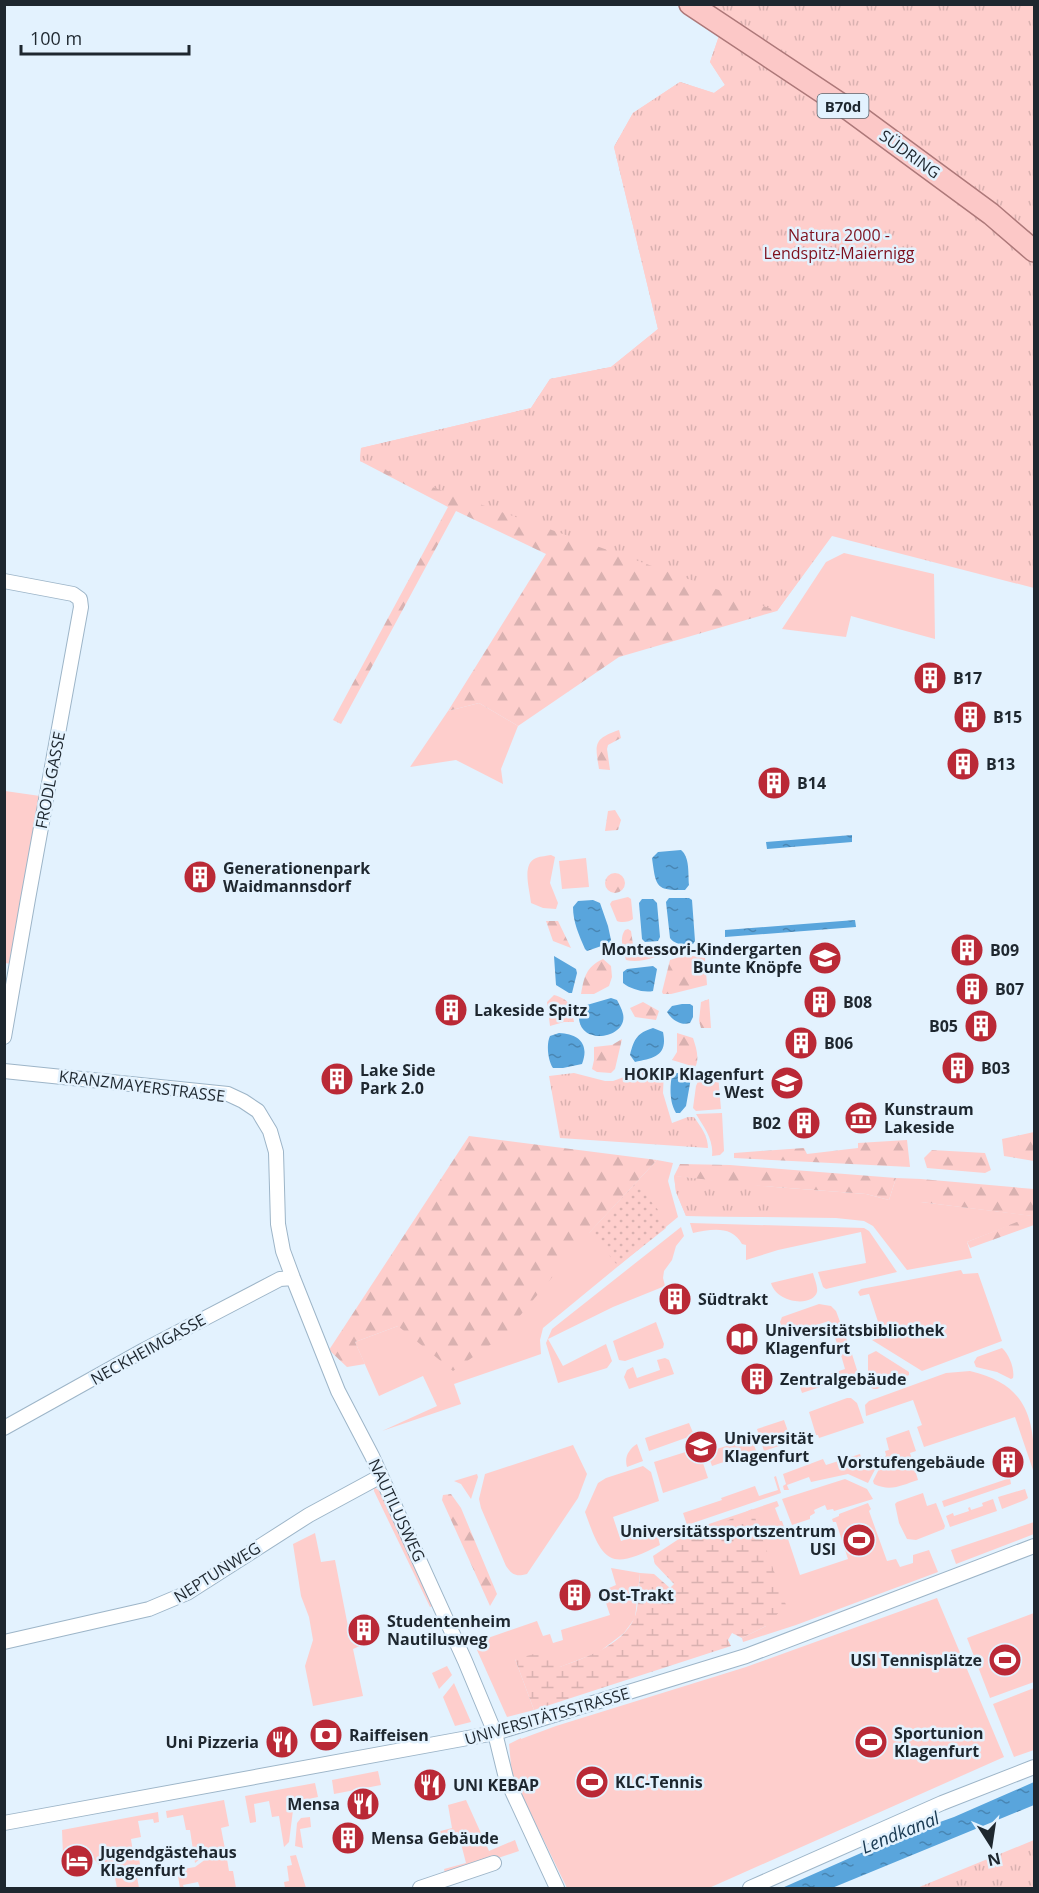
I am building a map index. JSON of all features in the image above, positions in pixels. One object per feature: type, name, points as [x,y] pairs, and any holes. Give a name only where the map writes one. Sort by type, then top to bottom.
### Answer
[{"type":"main road","name":"SÜDRING","points":[[690,4],[851,111],[992,214],[1035,251]]},
{"type":"street","name":"FRODLGASSE","points":[[4,581],[73,594],[80,599],[81,607],[4,1037]]},
{"type":"street","name":"KRANZMAYERSTRASSE","points":[[4,1071],[228,1095],[258,1111],[267,1126]]},
{"type":"street","name":"NAUTILUSWEG","points":[[267,1126],[276,1152],[278,1224],[283,1251],[293,1278],[338,1391],[381,1476],[465,1660],[495,1733],[506,1778],[557,1888]]},
{"type":"street","name":"NECKHEIMGASSE","points":[[4,1428],[144,1350],[280,1279],[293,1278]]},
{"type":"street","name":"NEPTUNWEG","points":[[4,1642],[149,1609],[165,1603],[187,1593],[243,1555],[309,1515],[381,1476]]},
{"type":"street","name":"UNIVERSITÄTSSTRASSE","points":[[4,1823],[495,1733],[746,1656],[1035,1546]]},
{"type":"street","points":[[750,1888],[942,1803],[1035,1767]]},
{"type":"street","points":[[420,1888],[494,1863]]},
{"type":"green space","name":"Natura 2000 - Lendspitz-Maiernigg","points":[[705,5],[1034,5],[1034,588],[832,536],[777,611],[360,461],[361,448],[531,408],[550,379],[611,367],[658,329],[614,147],[633,113],[680,82],[714,93],[725,85],[710,62],[719,36]]},
{"type":"green space","points":[[719,36],[831,536],[777,611],[619,657],[518,726],[479,703],[448,711],[546,554],[456,511],[341,724],[333,720],[448,507],[360,461],[361,448],[531,408],[550,379],[611,367],[658,329],[614,147],[633,113],[680,82],[714,93],[725,85],[710,62]]},
{"type":"green space","points":[[844,553],[934,574],[935,639],[851,616],[846,637],[782,629],[826,562]]},
{"type":"green space","points":[[479,703],[518,726],[501,769],[503,784],[456,760],[410,767],[448,711]]},
{"type":"green space","points":[[619,730],[621,738],[608,745],[607,749],[610,770],[599,769],[597,748],[600,740]]},
{"type":"green space","points":[[5,791],[40,796],[11,964],[5,963]]},
{"type":"green space","points":[[615,810],[621,820],[618,830],[605,831],[608,811]]},
{"type":"green space","points":[[551,855],[555,857],[550,883],[558,903],[556,909],[543,908],[531,903],[528,878],[531,861],[538,857]]},
{"type":"green space","points":[[586,858],[589,887],[562,889],[559,861]]},
{"type":"green space","points":[[611,873],[619,873],[625,879],[625,887],[619,893],[611,893],[605,887],[605,879]]},
{"type":"green space","points":[[628,897],[631,899],[633,919],[625,922],[617,921],[610,904],[612,901]]},
{"type":"green space","points":[[546,921],[558,921],[571,948],[553,941]]},
{"type":"green space","points":[[628,929],[631,931],[634,951],[637,953],[670,948],[673,950],[644,960],[626,960],[622,940],[623,933]]},
{"type":"green space","points":[[686,955],[705,958],[707,985],[663,994],[670,960]]},
{"type":"green space","points":[[603,959],[611,966],[612,977],[609,986],[594,994],[581,994],[587,973],[593,965]]},
{"type":"green space","points":[[554,995],[569,1004],[574,1022],[550,1026],[547,1002]]},
{"type":"green space","points":[[709,999],[711,1028],[701,1028],[699,1021],[701,1002]]},
{"type":"green space","points":[[643,1002],[659,1011],[656,1020],[635,1017],[630,1008]]},
{"type":"green space","points":[[677,1033],[693,1038],[697,1057],[695,1067],[672,1060],[677,1052]]},
{"type":"green space","points":[[622,1039],[615,1069],[611,1073],[597,1072],[592,1069],[594,1047],[612,1045]]},
{"type":"green space","points":[[652,1067],[664,1069],[663,1093],[672,1123],[694,1117],[702,1128],[708,1148],[560,1138],[549,1076],[574,1073],[613,1081]]},
{"type":"green space","points":[[701,1075],[718,1075],[721,1109],[696,1111],[693,1108],[696,1086]]},
{"type":"green space","points":[[722,1113],[724,1151],[720,1155],[712,1156],[710,1139],[696,1114]]},
{"type":"green space","points":[[1034,1132],[1034,1161],[1004,1156],[1002,1139]]},
{"type":"green space","points":[[469,1136],[657,1160],[590,1232],[503,1336],[453,1371],[398,1326],[355,1342],[365,1364],[347,1367],[329,1350]]},
{"type":"green space","points":[[907,1140],[910,1167],[734,1158],[734,1153],[804,1148],[807,1154],[858,1148],[858,1143]]},
{"type":"green space","points":[[932,1150],[985,1153],[991,1170],[985,1173],[927,1168],[924,1158]]},
{"type":"green space","points":[[657,1160],[673,1163],[668,1181],[678,1217],[543,1328],[540,1340],[541,1354],[454,1384],[461,1404],[382,1431],[437,1406],[423,1376],[379,1396],[355,1342],[398,1326],[590,1232]]},
{"type":"green space","points":[[680,1164],[730,1165],[896,1178],[889,1200],[866,1194],[736,1184],[674,1176]]},
{"type":"green space","points":[[674,1176],[736,1184],[866,1194],[889,1200],[896,1178],[921,1179],[921,1202],[1034,1216],[967,1242],[972,1258],[907,1270],[873,1226],[864,1221],[836,1218],[686,1216],[676,1192]]},
{"type":"green space","points":[[674,1176],[772,1187],[771,1217],[686,1216],[676,1192]]},
{"type":"green space","points":[[921,1179],[1034,1189],[1034,1225],[970,1248],[967,1242],[1032,1216],[921,1202]]},
{"type":"green space","points":[[636,1183],[658,1210],[666,1228],[618,1266],[590,1232]]},
{"type":"green space","points":[[690,1223],[864,1228],[869,1231],[897,1272],[826,1289],[823,1287],[818,1272],[866,1263],[861,1232],[778,1250],[746,1260],[746,1245],[742,1244],[733,1234],[720,1230],[693,1233]]},
{"type":"green space","points":[[681,1227],[684,1236],[676,1246],[672,1260],[664,1271],[665,1286],[613,1307],[548,1339],[563,1366],[606,1344],[612,1361],[607,1368],[558,1383],[546,1343],[552,1329]]},
{"type":"green space","points":[[961,1270],[963,1274],[978,1273],[1002,1341],[922,1371],[872,1340],[883,1337],[869,1294],[860,1296],[858,1292],[861,1289]]},
{"type":"green space","points":[[813,1273],[817,1292],[809,1300],[787,1299],[775,1290],[771,1283]]},
{"type":"green space","points":[[819,1304],[831,1306],[836,1311],[849,1346],[839,1349],[829,1321],[785,1335],[780,1322],[782,1317]]},
{"type":"green space","points":[[656,1322],[664,1344],[663,1348],[625,1361],[619,1360],[613,1341]]},
{"type":"green space","points":[[1002,1348],[1012,1366],[1013,1378],[1011,1379],[997,1372],[976,1367],[974,1362],[977,1357]]},
{"type":"green space","points":[[851,1351],[857,1370],[853,1376],[802,1393],[799,1384],[845,1369],[841,1355]]},
{"type":"green space","points":[[876,1351],[909,1372],[909,1375],[873,1389],[868,1384],[868,1355]]},
{"type":"green space","points":[[665,1358],[669,1360],[674,1374],[629,1389],[624,1377],[627,1370],[633,1367],[637,1378],[660,1370],[657,1360]]},
{"type":"green space","points":[[970,1371],[1004,1384],[1023,1405],[1032,1434],[1033,1470],[1015,1417],[924,1447],[917,1427],[922,1425],[913,1400],[866,1416],[865,1405],[869,1401],[946,1373]]},
{"type":"green space","points":[[847,1398],[857,1403],[864,1423],[819,1438],[809,1412]]},
{"type":"green space","points":[[784,1420],[790,1437],[807,1431],[809,1436],[764,1451],[757,1429]]},
{"type":"green space","points":[[689,1423],[694,1435],[649,1451],[645,1438]]},
{"type":"green space","points":[[909,1430],[916,1451],[910,1453],[918,1480],[891,1488],[874,1484],[873,1481],[886,1455],[885,1451],[889,1450],[886,1438]]},
{"type":"green space","points":[[752,1438],[756,1451],[712,1466],[707,1452]]},
{"type":"green space","points":[[637,1444],[643,1461],[627,1467],[628,1454]]},
{"type":"green space","points":[[573,1445],[587,1474],[578,1498],[527,1574],[515,1574],[506,1566],[481,1508],[479,1499],[485,1474]]},
{"type":"green space","points":[[698,1448],[708,1478],[663,1493],[654,1462]]},
{"type":"green space","points":[[860,1454],[863,1463],[882,1456],[868,1483],[848,1474],[811,1482],[809,1477],[787,1485],[789,1490],[784,1490],[783,1486],[786,1484],[783,1474],[823,1459],[826,1465]]},
{"type":"green space","points":[[643,1466],[651,1472],[659,1501],[613,1517],[621,1541],[656,1529],[660,1545],[630,1558],[610,1557],[603,1552],[597,1542],[585,1512],[598,1483],[606,1478]]},
{"type":"green space","points":[[477,1474],[471,1499],[461,1484],[454,1481]]},
{"type":"green space","points":[[776,1476],[781,1493],[687,1525],[683,1513],[722,1500],[721,1498],[755,1486],[759,1496],[778,1490],[774,1477]]},
{"type":"green space","points":[[1010,1478],[1011,1484],[944,1507],[942,1501]]},
{"type":"green space","points":[[845,1479],[867,1489],[873,1499],[834,1511],[833,1509],[827,1510],[825,1505],[814,1510],[815,1513],[810,1516],[810,1519],[792,1525],[782,1499]]},
{"type":"green space","points":[[374,1487],[380,1491],[435,1605],[430,1607]]},
{"type":"green space","points":[[1025,1489],[1028,1498],[1002,1509],[998,1497]]},
{"type":"green space","points":[[923,1493],[927,1506],[936,1503],[945,1526],[944,1529],[916,1540],[907,1539],[899,1523],[895,1504]]},
{"type":"green space","points":[[451,1494],[461,1508],[497,1594],[490,1606],[442,1500],[443,1495]]},
{"type":"green space","points":[[993,1499],[997,1511],[950,1527],[946,1516],[969,1511],[970,1507],[971,1510],[983,1506],[982,1503]]},
{"type":"green space","points":[[777,1501],[779,1506],[775,1508],[782,1521],[800,1575],[848,1559],[836,1522],[832,1519],[868,1503],[887,1561],[896,1559],[900,1567],[913,1563],[913,1555],[929,1550],[938,1572],[796,1625],[743,1642],[742,1638],[766,1626],[654,1561],[653,1556],[694,1529]]},
{"type":"green space","points":[[752,1509],[786,1605],[766,1626],[742,1638],[732,1633],[728,1640],[731,1646],[534,1710],[515,1659],[553,1649],[560,1667],[591,1655],[611,1644],[628,1629],[636,1615],[640,1573],[654,1574],[670,1588],[674,1584],[655,1564],[654,1561],[657,1558],[695,1536]]},
{"type":"green space","points":[[1034,1522],[1034,1534],[956,1564],[951,1550]]},
{"type":"green space","points":[[315,1533],[321,1562],[335,1560],[351,1642],[358,1639],[360,1646],[353,1649],[363,1696],[313,1706],[305,1666],[313,1640],[309,1617],[301,1596],[293,1544]]},
{"type":"green space","points":[[611,1568],[640,1573],[635,1618],[624,1633],[599,1652],[560,1667],[515,1659],[534,1710],[507,1717],[477,1650],[485,1639],[537,1621],[543,1636],[550,1634],[553,1643],[563,1640],[561,1630],[610,1615],[602,1591],[616,1585]]},
{"type":"green space","name":"Sportunion Klagenfurt","points":[[937,1598],[1004,1757],[709,1888],[567,1888],[512,1775],[509,1744],[556,1726],[746,1667]]},
{"type":"green space","name":"USI Tennisplätze","points":[[1034,1613],[1034,1682],[990,1698],[967,1638]]},
{"type":"green space","points":[[447,1666],[452,1675],[439,1689],[432,1673]]},
{"type":"green space","points":[[454,1683],[471,1722],[455,1726],[443,1697]]},
{"type":"green space","points":[[1034,1688],[1034,1750],[1014,1757],[993,1704]]},
{"type":"green space","points":[[378,1771],[381,1785],[334,1794],[332,1780]]},
{"type":"green space","points":[[315,1783],[318,1797],[294,1802],[289,1842],[284,1847],[279,1816],[272,1817],[269,1801],[254,1804],[256,1822],[250,1823],[245,1796]]},
{"type":"green space","points":[[224,1800],[229,1826],[221,1828],[225,1849],[209,1854],[195,1863],[190,1830],[186,1830],[183,1815],[167,1818],[166,1811]]},
{"type":"green space","points":[[466,1800],[489,1851],[515,1840],[519,1851],[445,1873],[444,1869],[466,1863],[458,1832],[440,1835],[437,1832],[452,1828],[448,1805]]},
{"type":"green space","points":[[158,1812],[159,1822],[154,1823],[153,1819],[138,1821],[141,1837],[131,1839],[133,1853],[138,1853],[141,1870],[137,1877],[139,1888],[117,1888],[114,1873],[103,1874],[101,1867],[80,1844],[69,1848],[63,1855],[62,1830]]},
{"type":"green space","points":[[310,1817],[311,1827],[300,1829],[303,1848],[295,1846],[297,1823],[301,1818]]},
{"type":"green space","points":[[1034,1840],[1034,1888],[917,1888]]},
{"type":"green space","points":[[226,1853],[229,1871],[233,1871],[236,1888],[200,1888],[198,1882],[183,1885],[184,1888],[180,1888],[177,1870],[195,1867],[206,1859]]},
{"type":"green space","points":[[296,1855],[306,1888],[285,1888],[284,1882],[289,1881],[287,1866],[292,1865],[290,1856]]},
{"type":"water","points":[[852,835],[852,842],[767,849],[766,842]]},
{"type":"water","points":[[681,850],[687,861],[689,885],[685,890],[662,888],[656,881],[652,858],[658,852]]},
{"type":"water","points":[[669,898],[692,900],[695,941],[693,944],[677,943],[670,938],[666,902]]},
{"type":"water","points":[[642,899],[653,899],[657,903],[660,937],[658,941],[645,942],[642,939],[639,903]]},
{"type":"water","points":[[593,900],[600,903],[611,940],[610,943],[587,951],[577,928],[573,907],[578,901]]},
{"type":"water","points":[[855,920],[856,927],[725,937],[725,930]]},
{"type":"water","points":[[554,956],[576,969],[572,993],[556,985]]},
{"type":"water","points":[[653,966],[657,969],[653,991],[637,990],[623,983],[623,972],[627,969]]},
{"type":"water","points":[[611,998],[617,1000],[621,1008],[622,1023],[617,1030],[609,1034],[591,1035],[583,1029],[579,1020],[580,1007]]},
{"type":"water","points":[[682,1004],[693,1006],[693,1017],[690,1023],[677,1022],[667,1012],[672,1006]]},
{"type":"water","points":[[653,1028],[663,1032],[664,1040],[661,1051],[654,1057],[635,1062],[630,1055],[635,1041],[643,1032]]},
{"type":"water","points":[[559,1033],[572,1035],[581,1041],[584,1050],[582,1064],[553,1068],[548,1043],[550,1036]]},
{"type":"water","points":[[672,1074],[691,1078],[686,1106],[680,1113],[676,1113],[671,1099]]},
{"type":"water","points":[[1034,1782],[1034,1805],[832,1888],[782,1888],[895,1838],[954,1817]]},
{"type":"place","name":"B17","points":[[930,678]]},
{"type":"place","name":"B15","points":[[970,717]]},
{"type":"place","name":"B13","points":[[963,764]]},
{"type":"place","name":"B14","points":[[774,783]]},
{"type":"place","name":"Generationenpark Waidmannsdorf","points":[[200,877]]},
{"type":"place","name":"B09","points":[[967,950]]},
{"type":"place","name":"Montessori-Kindergarten Bunte Knöpfe","points":[[825,958]]},
{"type":"place","name":"B07","points":[[972,989]]},
{"type":"place","name":"B08","points":[[820,1002]]},
{"type":"place","name":"Lakeside Spitz","points":[[451,1010]]},
{"type":"place","name":"B05","points":[[981,1026]]},
{"type":"place","name":"B06","points":[[801,1043]]},
{"type":"place","name":"B03","points":[[958,1068]]},
{"type":"place","name":"Lake Side Park 2.0","points":[[337,1079]]},
{"type":"place","name":"HOKIP Klagenfurt - West","points":[[787,1083]]},
{"type":"place","name":"Kunstraum Lakeside","points":[[861,1118]]},
{"type":"place","name":"B02","points":[[804,1123]]},
{"type":"place","name":"Südtrakt","points":[[675,1299]]},
{"type":"place","name":"Universitätsbibliothek Klagenfurt","points":[[742,1339]]},
{"type":"place","name":"Zentralgebäude","points":[[757,1379]]},
{"type":"place","name":"Universität Klagenfurt","points":[[701,1447]]},
{"type":"place","name":"Vorstufengebäude","points":[[1008,1462]]},
{"type":"place","name":"Universitätssportszentrum USI","points":[[859,1540]]},
{"type":"place","name":"Ost-Trakt","points":[[575,1595]]},
{"type":"place","name":"Studentenheim Nautilusweg","points":[[364,1630]]},
{"type":"place","name":"USI Tennisplätze","points":[[1005,1660]]},
{"type":"place","name":"Raiffeisen","points":[[326,1735]]},
{"type":"place","name":"Uni Pizzeria","points":[[282,1742]]},
{"type":"place","name":"Sportunion Klagenfurt","points":[[871,1742]]},
{"type":"place","name":"KLC-Tennis","points":[[592,1782]]},
{"type":"place","name":"UNI KEBAP","points":[[430,1785]]},
{"type":"place","name":"Mensa","points":[[363,1804]]},
{"type":"place","name":"Mensa Gebäude","points":[[348,1838]]},
{"type":"place","name":"Jugendgästehaus Klagenfurt","points":[[77,1861]]},
{"type":"water label","name":"Lendkanal","points":[[900,1832]]}]
